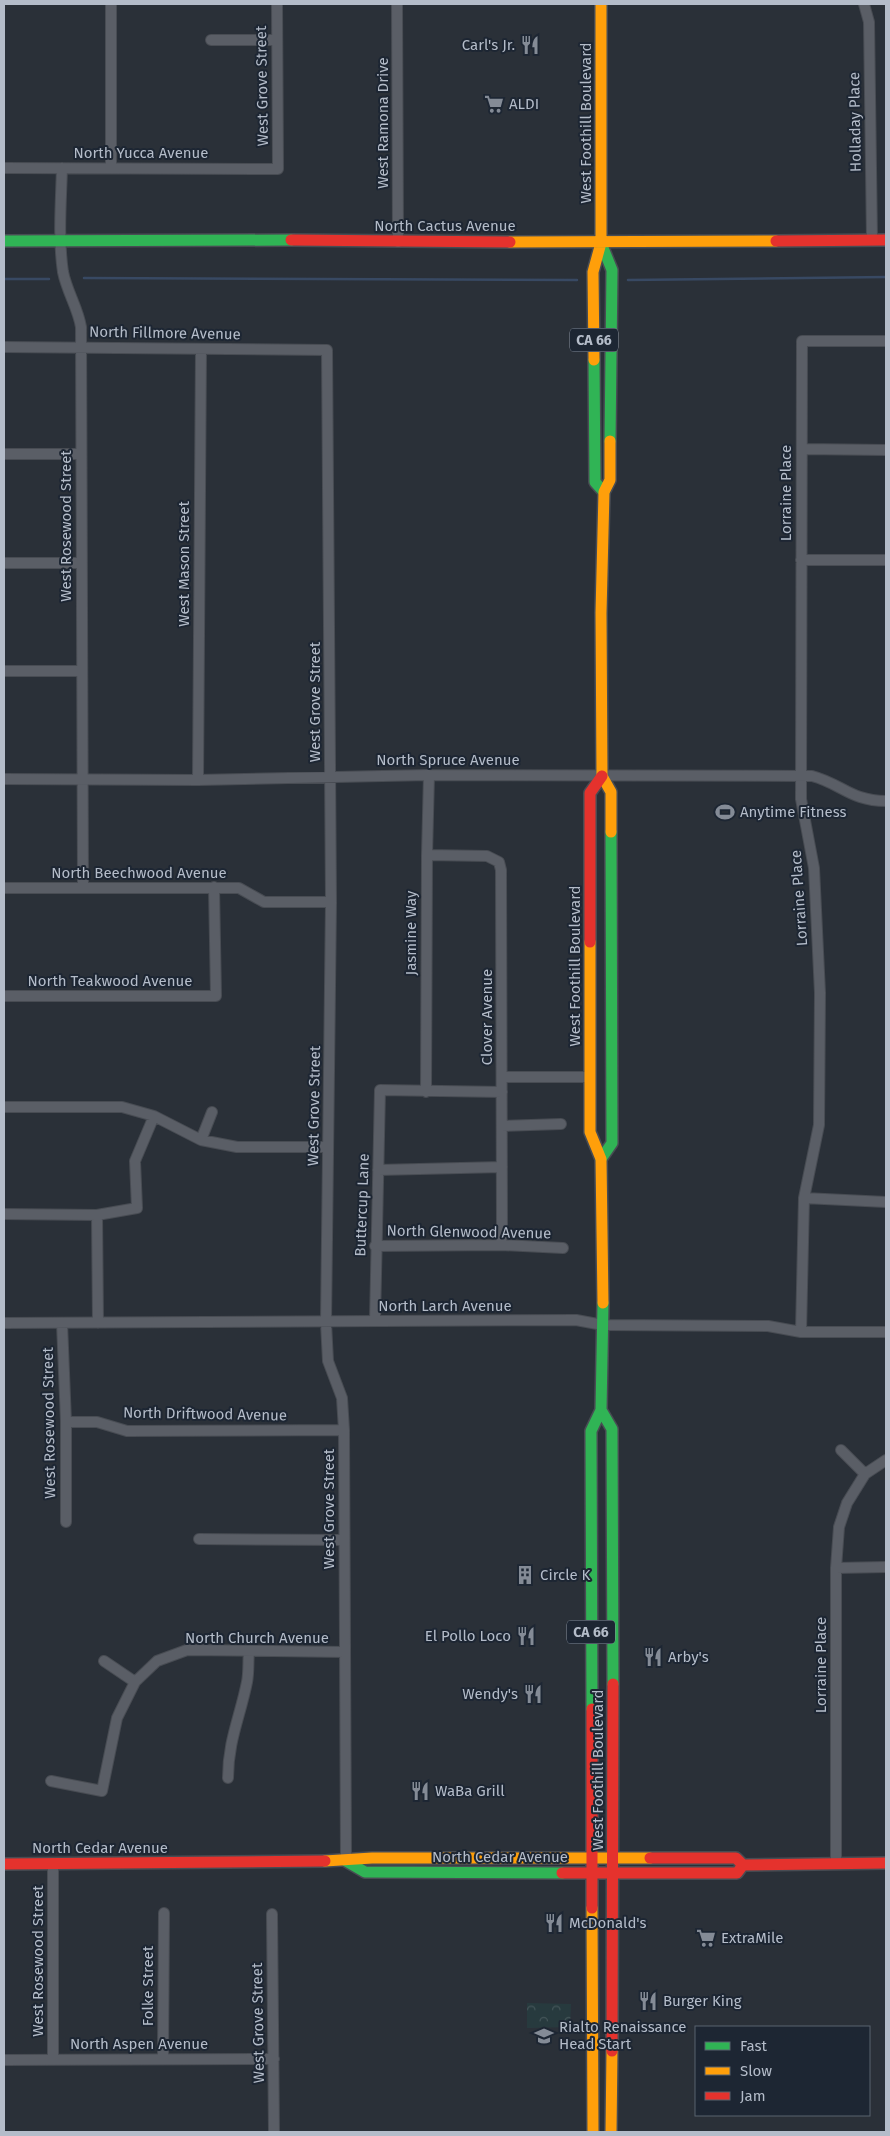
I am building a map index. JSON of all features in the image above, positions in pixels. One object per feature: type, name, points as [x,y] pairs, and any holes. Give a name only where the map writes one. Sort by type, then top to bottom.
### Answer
[{"type":"main road","name":"West Foothill Boulevard","points":[[601,4],[601,243],[593,272],[594,438],[595,482],[604,492]]},
{"type":"main road","name":"North Cactus Avenue","points":[[4,241],[601,243],[886,240]]},
{"type":"main road","name":"West Foothill Boulevard","points":[[601,243],[612,270],[610,480],[604,492],[602,613],[602,776],[610,792],[612,1143],[601,1159]]},
{"type":"main road","name":"West Foothill Boulevard","points":[[593,2132],[591,1450],[592,1431],[602,1410],[603,1325],[601,1159],[590,1132],[590,793],[602,776]]},
{"type":"main road","name":"West Foothill Boulevard","points":[[602,1410],[612,1429],[611,2132]]},
{"type":"main road","points":[[591,1450],[601,1454],[604,1536],[612,1550]]},
{"type":"main road","points":[[590,1594],[599,1599],[602,1609],[602,1659],[613,1683]]},
{"type":"main road","name":"North Cedar Avenue","points":[[4,1864],[346,1861],[372,1858],[736,1858],[743,1865],[886,1863]]},
{"type":"main road","points":[[394,1872],[406,1866],[444,1866],[447,1858]]},
{"type":"main road","name":"North Cedar Avenue","points":[[346,1861],[365,1872],[737,1873],[743,1865]]},
{"type":"street","points":[[111,4],[111,168]]},
{"type":"street","name":"West Grove Street","points":[[277,4],[278,169]]},
{"type":"street","name":"West Ramona Drive","points":[[397,4],[398,242]]},
{"type":"street","name":"Holladay Place","points":[[864,4],[869,22],[872,240]]},
{"type":"street","points":[[212,40],[277,40]]},
{"type":"street","name":"North Yucca Avenue","points":[[4,168],[278,169]]},
{"type":"street","name":"West Rosewood Street","points":[[62,168],[61,241],[64,275],[79,313],[81,347],[83,888]]},
{"type":"street","name":"Lorraine Place","points":[[801,1332],[804,1198],[819,1125],[820,993],[814,868],[801,799],[802,341],[886,341]]},
{"type":"street","name":"North Fillmore Avenue","points":[[4,347],[327,350]]},
{"type":"street","name":"West Mason Street","points":[[198,780],[201,348]]},
{"type":"street","name":"West Grove Street","points":[[327,350],[331,902],[326,1323],[328,1361],[342,1398],[344,1430],[346,1861]]},
{"type":"street","points":[[802,449],[886,450]]},
{"type":"street","points":[[4,454],[81,454]]},
{"type":"street","points":[[801,560],[886,560]]},
{"type":"street","points":[[4,563],[81,563]]},
{"type":"street","points":[[4,671],[81,671]]},
{"type":"street","name":"North Spruce Avenue","points":[[4,780],[198,780],[429,775],[802,776],[822,779],[862,799],[886,800]]},
{"type":"street","name":"Jasmine Way","points":[[426,1092],[429,775]]},
{"type":"street","name":"Clover Avenue","points":[[427,855],[487,856],[499,862],[501,870],[501,1245]]},
{"type":"street","name":"North Beechwood Avenue","points":[[4,888],[239,888],[264,902],[331,902]]},
{"type":"street","name":"North Teakwood Avenue","points":[[4,996],[216,996],[214,888]]},
{"type":"street","points":[[502,1077],[590,1077]]},
{"type":"street","name":"Buttercup Lane","points":[[375,1321],[380,1090],[426,1092]]},
{"type":"street","points":[[426,1092],[502,1092]]},
{"type":"street","points":[[4,1107],[122,1107],[154,1116],[201,1140],[237,1147],[328,1147]]},
{"type":"street","points":[[201,1140],[212,1112]]},
{"type":"street","points":[[4,1214],[97,1216],[137,1208],[135,1161],[154,1116]]},
{"type":"street","points":[[502,1126],[561,1124]]},
{"type":"street","points":[[378,1170],[502,1167]]},
{"type":"street","points":[[804,1198],[886,1202]]},
{"type":"street","points":[[97,1216],[98,1323]]},
{"type":"street","name":"North Glenwood Avenue","points":[[376,1246],[501,1245],[563,1248]]},
{"type":"street","name":"North Larch Avenue","points":[[4,1323],[326,1323],[576,1320],[603,1325],[768,1326],[801,1332],[886,1332]]},
{"type":"street","name":"West Rosewood Street","points":[[62,1323],[66,1422],[66,1522]]},
{"type":"street","name":"North Driftwood Avenue","points":[[66,1422],[97,1422],[128,1431],[344,1430]]},
{"type":"street","points":[[842,1450],[865,1474],[886,1460]]},
{"type":"street","name":"Lorraine Place","points":[[836,1863],[836,1568],[839,1527],[847,1503],[865,1474]]},
{"type":"street","points":[[198,1539],[344,1540]]},
{"type":"street","points":[[836,1568],[886,1567]]},
{"type":"street","name":"North Church Avenue","points":[[51,1781],[102,1791],[117,1718],[135,1682],[157,1661],[187,1650],[345,1652]]},
{"type":"street","points":[[228,1778],[228,1756],[233,1730],[248,1680],[249,1651]]},
{"type":"street","points":[[104,1661],[135,1682]]},
{"type":"street","name":"West Rosewood Street","points":[[53,1863],[53,2059]]},
{"type":"street","name":"Folke Street","points":[[162,2059],[164,1913]]},
{"type":"street","name":"West Grove Street","points":[[272,1914],[274,2132]]},
{"type":"street","name":"North Aspen Avenue","points":[[4,2060],[274,2059]]},
{"type":"green space","points":[[527,2003],[571,2004],[570,2027],[527,2028]]},
{"type":"waterway","points":[[628,280],[886,277]]},
{"type":"waterway","points":[[84,278],[577,280]]},
{"type":"waterway","points":[[4,279],[49,279]]},
{"type":"traffic: fast","points":[[4,241],[291,240]]},
{"type":"traffic: fast","points":[[601,243],[612,270],[610,441]]},
{"type":"traffic: fast","points":[[594,360],[595,482],[604,492]]},
{"type":"traffic: fast","points":[[601,1159],[612,1143],[611,832]]},
{"type":"traffic: fast","points":[[592,1709],[591,1431],[601,1410],[603,1303]]},
{"type":"traffic: fast","points":[[601,1410],[612,1429],[613,1684]]},
{"type":"traffic: fast","points":[[346,1861],[365,1872],[562,1873]]},
{"type":"traffic: slow","points":[[594,360],[593,272],[601,243],[601,4]]},
{"type":"traffic: slow","points":[[510,242],[776,241]]},
{"type":"traffic: slow","points":[[610,441],[610,480],[604,492],[601,613],[602,776],[611,792],[611,832]]},
{"type":"traffic: slow","points":[[590,942],[590,1132],[601,1159],[603,1303]]},
{"type":"traffic: slow","points":[[325,1861],[372,1858],[650,1858]]},
{"type":"traffic: slow","points":[[592,1908],[593,2132]]},
{"type":"traffic: slow","points":[[611,2132],[612,2051]]},
{"type":"traffic: jam","points":[[291,240],[510,242]]},
{"type":"traffic: jam","points":[[776,241],[886,240]]},
{"type":"traffic: jam","points":[[590,942],[590,793],[602,776]]},
{"type":"traffic: jam","points":[[612,2051],[613,1684]]},
{"type":"traffic: jam","points":[[592,1709],[592,1908]]},
{"type":"traffic: jam","points":[[650,1858],[736,1858],[743,1865],[886,1863]]},
{"type":"traffic: jam","points":[[4,1864],[325,1861]]},
{"type":"traffic: jam","points":[[562,1873],[737,1873],[743,1865]]},
{"type":"place","name":"Carl's Jr.","points":[[530,45]]},
{"type":"place","name":"ALDI","points":[[494,104]]},
{"type":"place","name":"Anytime Fitness","points":[[725,812]]},
{"type":"place","name":"Circle K","points":[[525,1575]]},
{"type":"place","name":"El Pollo Loco","points":[[526,1636]]},
{"type":"place","name":"Arby's","points":[[653,1657]]},
{"type":"place","name":"Wendy's","points":[[533,1694]]},
{"type":"place","name":"WaBa Grill","points":[[420,1791]]},
{"type":"place","name":"McDonald's","points":[[554,1923]]},
{"type":"place","name":"ExtraMile","points":[[706,1938]]},
{"type":"place","name":"Burger King","points":[[648,2001]]},
{"type":"place","name":"Rialto Renaissance Head Start","points":[[544,2036]]}]
